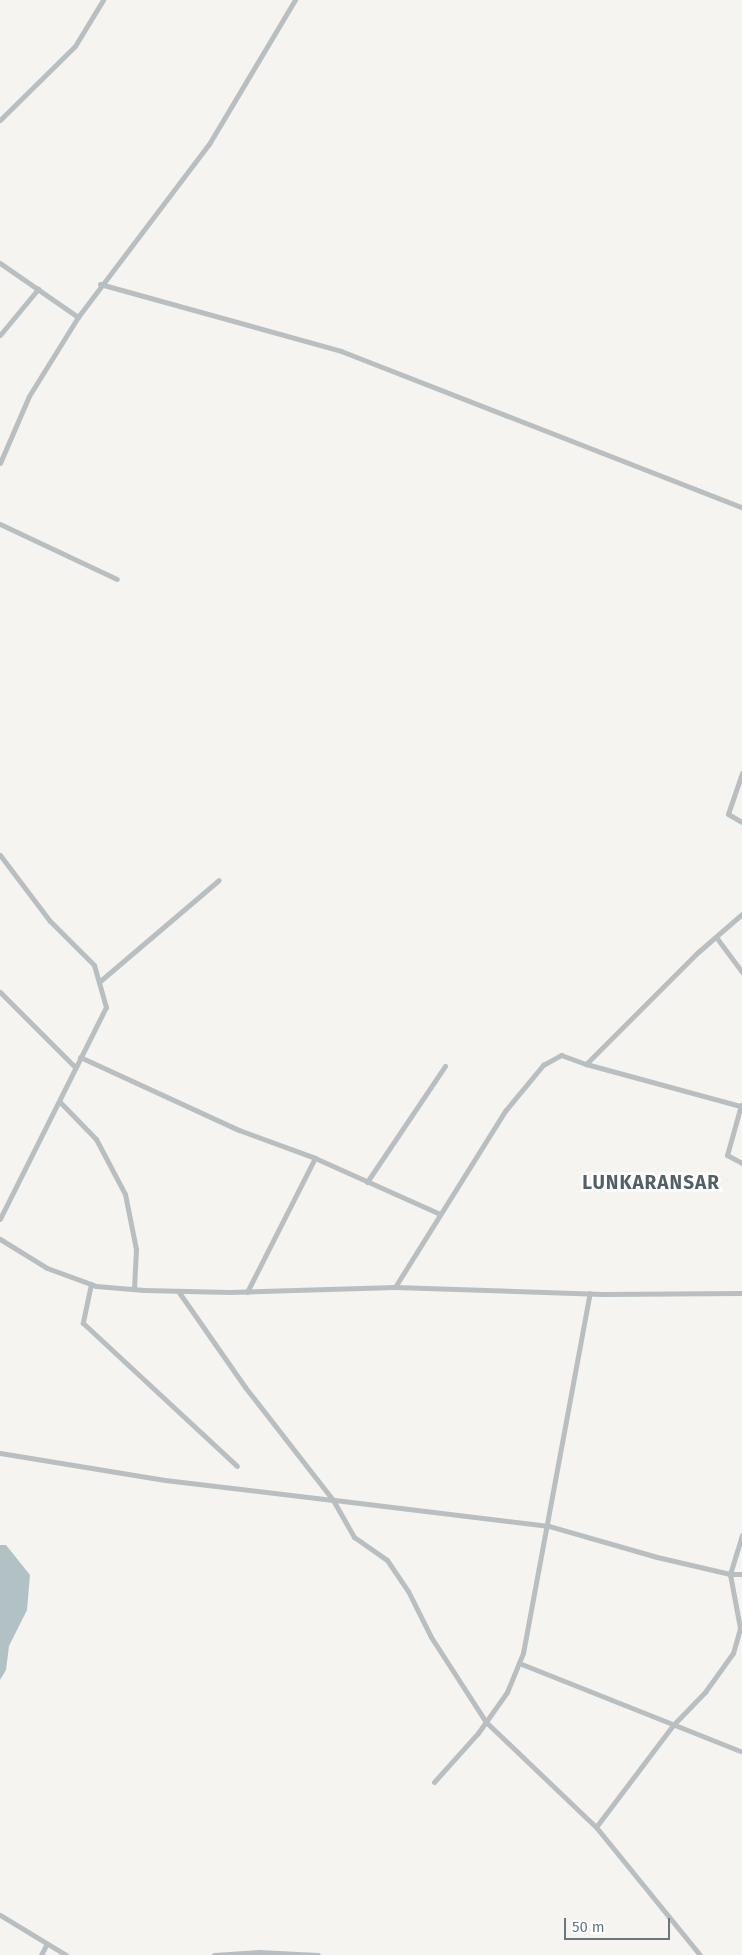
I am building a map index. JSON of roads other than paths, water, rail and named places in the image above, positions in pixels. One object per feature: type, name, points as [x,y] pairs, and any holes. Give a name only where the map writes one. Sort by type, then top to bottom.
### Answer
[{"type":"street","points":[[0,120],[75,46],[103,0]]},
{"type":"street","points":[[0,463],[29,396],[78,317],[100,284],[209,144],[295,0]]},
{"type":"street","points":[[0,263],[78,317]]},
{"type":"street","points":[[100,284],[341,351],[742,507]]},
{"type":"street","points":[[0,335],[38,289]]},
{"type":"street","points":[[0,524],[117,579]]},
{"type":"street","points":[[742,773],[728,814],[742,822]]},
{"type":"street","points":[[0,855],[50,921],[94,965],[106,1007],[0,1219]]},
{"type":"street","points":[[99,982],[220,880]]},
{"type":"street","points":[[586,1064],[611,1041],[640,1007],[742,914]]},
{"type":"street","points":[[716,937],[742,972]]},
{"type":"street","points":[[0,992],[75,1067]]},
{"type":"street","points":[[395,1287],[505,1111],[543,1065],[561,1055],[586,1064],[741,1104],[727,1155],[742,1163]]},
{"type":"street","points":[[80,1057],[239,1130],[316,1158],[440,1214]]},
{"type":"street","points":[[367,1182],[445,1066]]},
{"type":"street","points":[[59,1101],[96,1139],[125,1194],[136,1249],[134,1289]]},
{"type":"street","points":[[247,1292],[316,1158]]},
{"type":"street","points":[[0,1239],[46,1268],[91,1284],[134,1289],[247,1292],[395,1287],[590,1293],[742,1293]]},
{"type":"street","points":[[91,1284],[83,1322],[237,1466]]},
{"type":"street","points":[[178,1291],[245,1387],[333,1500],[354,1537],[387,1560],[408,1591],[430,1637],[486,1722],[596,1828],[700,1955]]},
{"type":"street","points":[[434,1782],[486,1722],[507,1692],[519,1663],[549,1526],[590,1293]]},
{"type":"street","points":[[0,1453],[165,1480],[549,1526],[657,1557],[730,1574],[742,1574]]},
{"type":"street","points":[[596,1828],[674,1724],[705,1692],[733,1653],[741,1628],[730,1574],[742,1535]]},
{"type":"street","points":[[519,1663],[741,1752]]},
{"type":"street","points":[[0,1915],[46,1945],[66,1955]]},
{"type":"street","points":[[41,1955],[46,1945]]},
{"type":"street","points":[[214,1955],[259,1952],[318,1955]]},
{"type":"district","name":"LUNKARANSAR","points":[[651,1183]]}]
